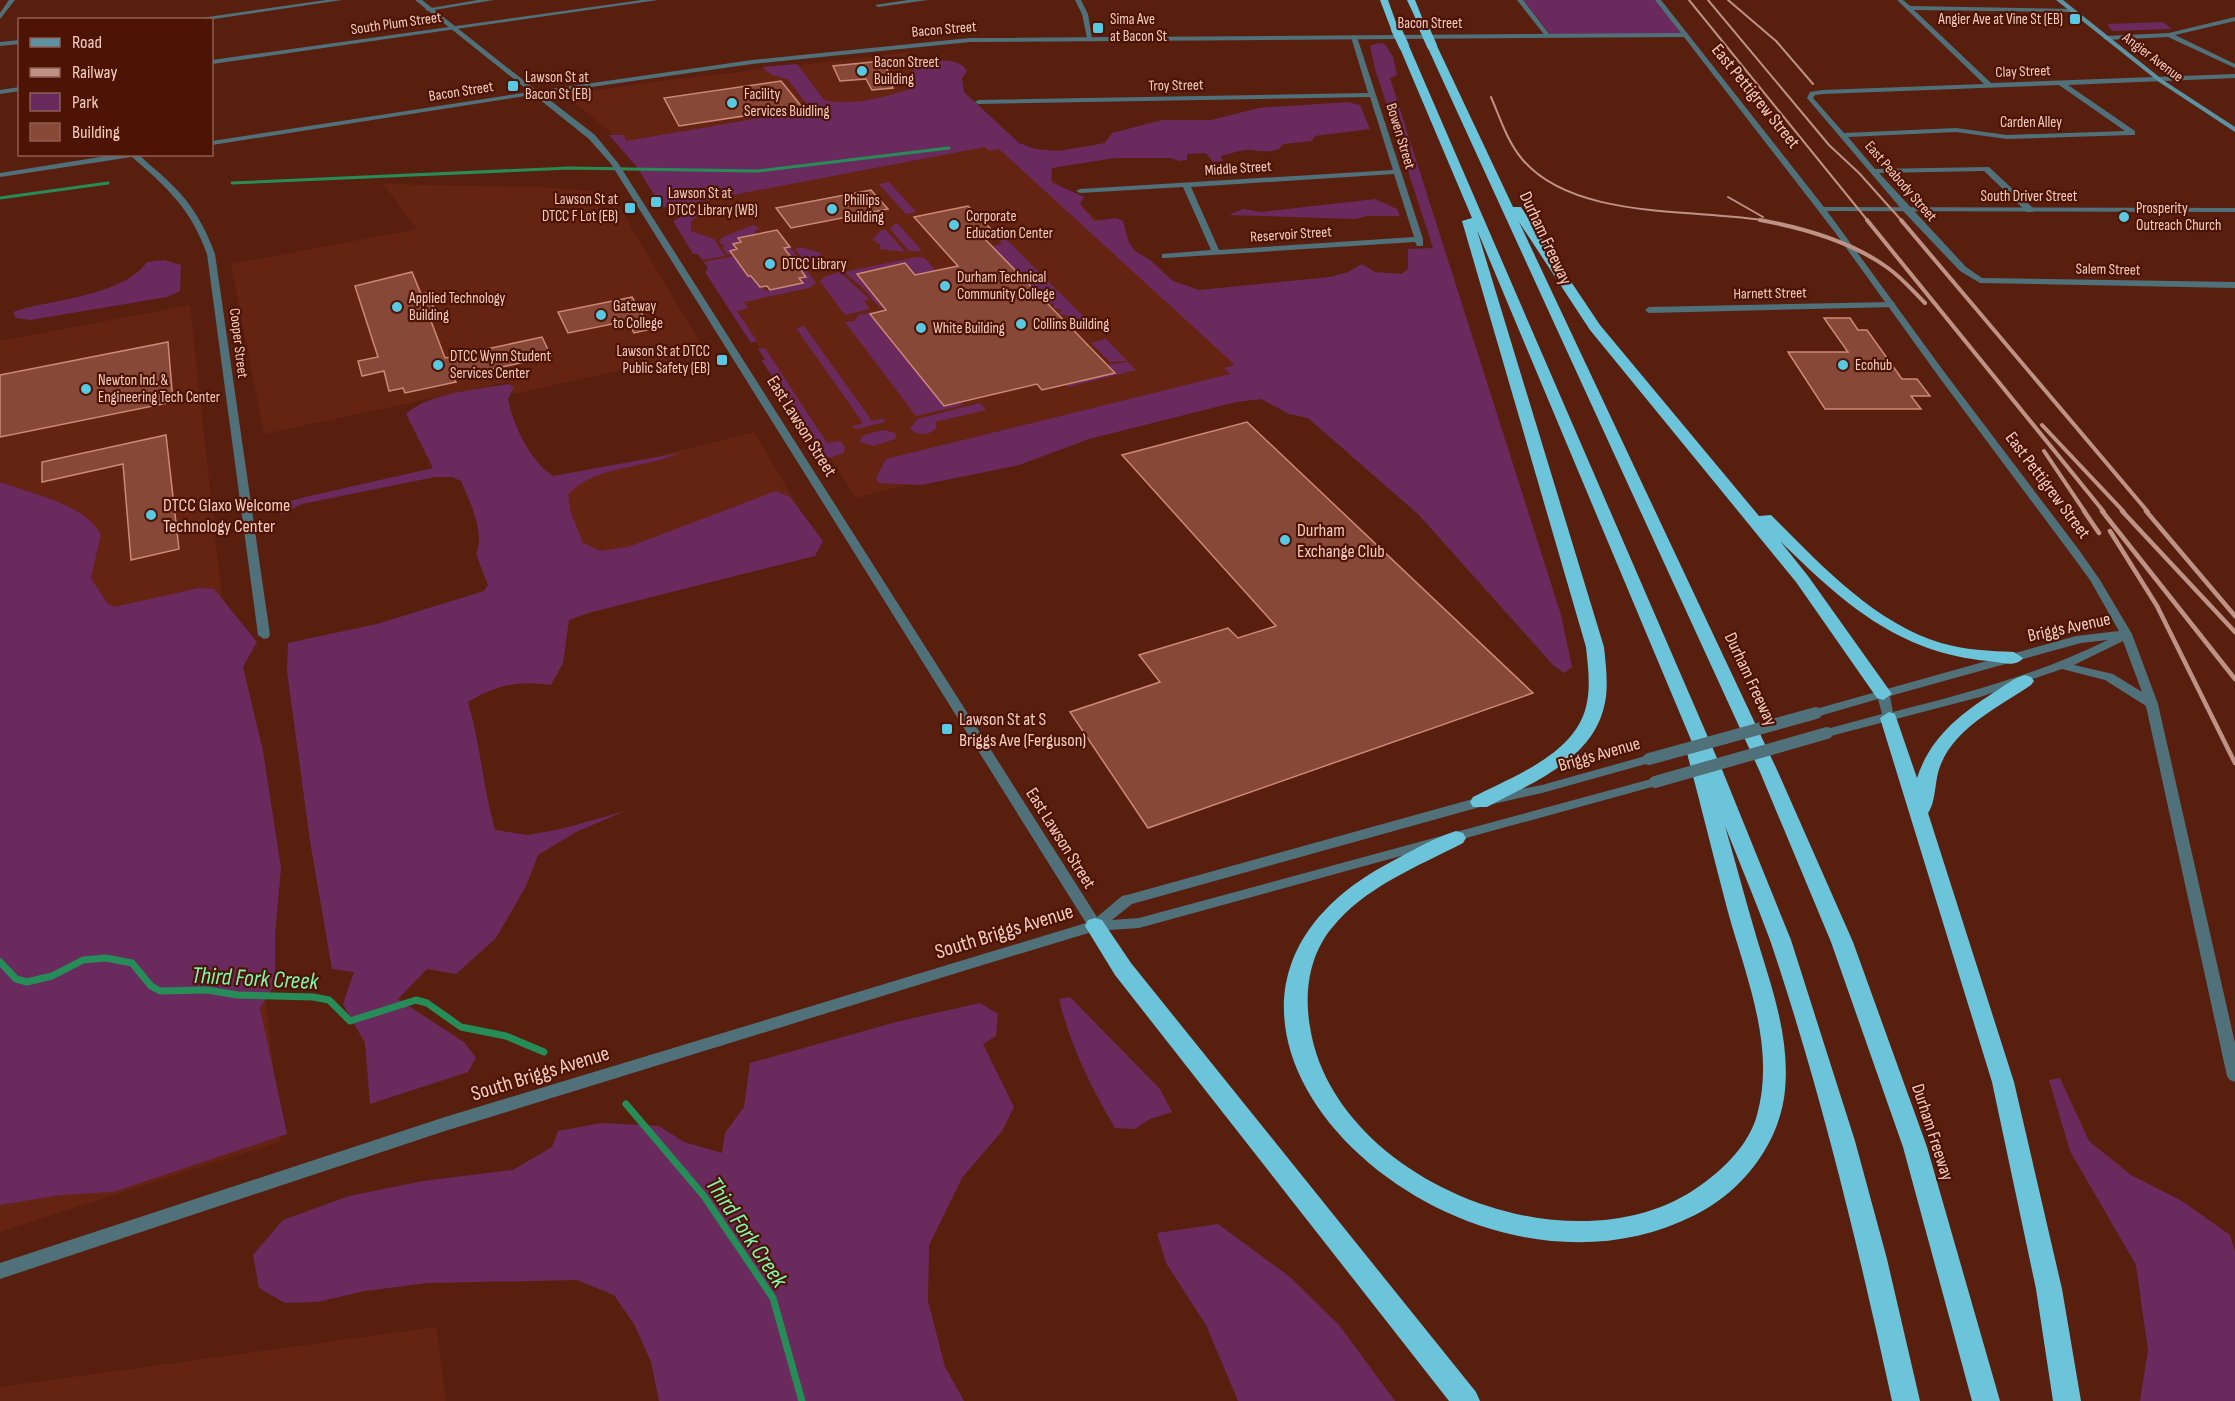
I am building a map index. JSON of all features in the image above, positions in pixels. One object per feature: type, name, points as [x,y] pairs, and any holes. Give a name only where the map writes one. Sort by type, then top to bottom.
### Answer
[{"type":"highway","points":[[1384,0],[1747,852],[1812,1035],[1874,1259],[1906,1401]]},
{"type":"highway","name":"Durham Freeway","points":[[1410,0],[1769,772],[1838,932],[1915,1147],[1986,1401]]},
{"type":"highway","points":[[1449,152],[1485,283],[1595,647],[1599,675],[1593,720],[1577,743],[1555,761],[1480,802]]},
{"type":"highway","points":[[1487,165],[1543,247],[1580,307],[1802,579],[1883,694]]},
{"type":"highway","points":[[1682,434],[1799,550],[1886,623],[1918,640],[1941,648],[2014,658]]},
{"type":"highway","points":[[1921,819],[1925,777],[1929,764],[1944,740],[1965,720],[2025,681]]},
{"type":"highway","points":[[1456,838],[1353,895],[1336,909],[1311,941],[1298,978],[1296,1020],[1305,1063],[1328,1104],[1366,1147],[1416,1185],[1457,1206],[1511,1224],[1545,1231],[1615,1230],[1648,1223],[1678,1212],[1704,1197],[1745,1160],[1759,1138],[1768,1115],[1773,1065],[1767,1013],[1678,687]]},
{"type":"highway","points":[[1889,718],[2003,1082],[2049,1289],[2067,1401]]},
{"type":"highway","points":[[1095,926],[1123,969],[1466,1401]]},
{"type":"main road","name":"Angier Avenue","points":[[2059,0],[2158,79],[2235,130]]},
{"type":"street","points":[[0,17],[12,0]]},
{"type":"street","points":[[247,0],[250,12]]},
{"type":"street","points":[[205,18],[339,0]]},
{"type":"street","name":"East Lawson Street","points":[[418,0],[592,137],[627,182],[1095,926]]},
{"type":"street","points":[[428,9],[491,0]]},
{"type":"street","name":"South Plum Street","points":[[213,62],[655,0]]},
{"type":"street","points":[[878,5],[925,0]]},
{"type":"street","points":[[1078,0],[1086,14],[1090,38]]},
{"type":"street","points":[[1520,0],[1548,36]]},
{"type":"street","name":"East Pettigrew Street","points":[[1658,0],[1822,210],[2095,580],[2126,634],[2152,704],[2235,1076]]},
{"type":"street","points":[[1900,0],[1989,86]]},
{"type":"street","points":[[1908,8],[2071,10]]},
{"type":"street","points":[[2106,38],[2169,35],[2235,19]]},
{"type":"street","name":"Bacon Street","points":[[213,143],[665,73],[924,44],[1004,39],[1685,35]]},
{"type":"street","points":[[2169,35],[2235,66]]},
{"type":"street","name":"Bowen Street","points":[[1354,37],[1420,241]]},
{"type":"street","points":[[0,44],[18,42]]},
{"type":"street","name":"Clay Street","points":[[1812,93],[2235,76]]},
{"type":"street","name":"Carden Alley","points":[[1843,135],[1945,130],[2007,137],[2133,133],[2061,83]]},
{"type":"street","points":[[0,92],[18,89]]},
{"type":"street","name":"East Peabody Street","points":[[1812,93],[1810,98],[1906,210],[1963,269],[1980,280]]},
{"type":"street","name":"Troy Street","points":[[978,102],[1374,95]]},
{"type":"street","points":[[0,175],[128,156]]},
{"type":"street","name":"Cooper Street","points":[[136,156],[189,205],[202,228],[211,254],[264,635]]},
{"type":"street","points":[[1874,171],[1986,169],[2030,210]]},
{"type":"street","name":"Middle Street","points":[[1080,191],[1398,172]]},
{"type":"street","points":[[1186,185],[1216,252]]},
{"type":"street","name":"South Driver Street","points":[[1822,210],[2235,210]]},
{"type":"street","name":"Reservoir Street","points":[[1165,256],[1420,241]]},
{"type":"street","name":"Salem Street","points":[[1980,280],[2235,285]]},
{"type":"street","name":"Harnett Street","points":[[1649,310],[1892,305]]},
{"type":"street","name":"Briggs Avenue","points":[[1095,926],[1127,900],[1480,802],[1542,789],[2080,639],[2126,634]]},
{"type":"street","name":"Briggs Avenue","points":[[1095,926],[1139,923],[1391,853],[1456,838],[1827,733],[2025,681],[2064,666],[2126,634]]},
{"type":"street","points":[[2064,666],[2109,677],[2152,704]]},
{"type":"street","points":[[1883,694],[1889,718]]},
{"type":"street","name":"South Briggs Avenue","points":[[0,1271],[434,1128],[1095,926]]},
{"type":"shaded area","name":"Durham Technical Community College","points":[[909,52],[930,72],[933,71],[1284,388],[856,498],[654,185],[610,132],[569,98],[578,93],[653,82]]},
{"type":"shaded area","points":[[383,184],[543,187],[611,193],[706,352],[513,394],[508,382],[264,434],[231,264],[417,229]]},
{"type":"shaded area","points":[[190,305],[281,1141],[0,1232],[0,341]]},
{"type":"shaded area","points":[[754,432],[801,512],[581,568],[548,483]]},
{"type":"shaded area","points":[[436,1327],[446,1401],[0,1401],[0,1387]]},
{"type":"green space","points":[[1523,0],[1656,0],[1682,34],[1551,35]]},
{"type":"green space","points":[[2163,22],[2172,29],[2112,31],[2107,24]]},
{"type":"green space","points":[[1378,43],[1385,44],[1393,57],[1397,75],[1390,78],[1561,615],[1572,667],[1564,673],[1553,665],[1419,515],[1308,418],[1289,414],[1261,399],[1236,402],[1089,439],[1019,465],[921,485],[879,483],[876,478],[886,459],[1230,374],[1224,368],[1235,365],[999,149],[989,151],[985,147],[696,202],[693,205],[676,208],[662,207],[636,166],[609,135],[624,135],[626,141],[811,109],[787,79],[772,75],[762,67],[797,64],[824,100],[856,102],[911,89],[914,83],[911,74],[915,68],[915,61],[944,60],[958,63],[967,71],[962,78],[964,92],[1019,143],[1035,149],[1059,151],[1105,143],[1112,133],[1162,120],[1211,120],[1259,108],[1348,102],[1360,105],[1370,129],[1315,136],[1312,141],[1283,144],[1279,149],[1270,151],[1240,151],[1221,156],[1223,161],[1213,162],[1206,153],[1187,154],[1187,160],[1179,161],[1171,158],[1115,158],[1052,168],[1051,182],[1084,197],[1080,204],[1094,221],[1116,218],[1123,221],[1129,243],[1135,251],[1150,260],[1173,281],[1199,290],[1330,277],[1348,272],[1362,264],[1375,272],[1401,274],[1408,269],[1408,249],[1433,248],[1375,69],[1370,46]]},
{"type":"green space","points":[[889,182],[916,212],[906,214],[879,184]]},
{"type":"green space","points":[[1375,199],[1397,209],[1400,216],[1367,216],[1356,219],[1229,215],[1243,209],[1261,212]]},
{"type":"green space","points":[[727,208],[728,213],[704,214],[691,221],[691,231],[714,239],[725,256],[702,260],[698,254],[693,254],[673,221],[687,214]]},
{"type":"green space","points":[[898,224],[922,251],[909,251],[890,229]]},
{"type":"green space","points":[[753,225],[760,229],[754,231],[756,235],[738,238],[741,242],[734,244],[737,249],[730,251],[732,254],[727,255],[722,247],[725,246],[720,243],[721,238]]},
{"type":"green space","points":[[881,230],[886,230],[905,252],[880,249],[880,244],[872,240]]},
{"type":"green space","points":[[1004,237],[1039,272],[1022,278],[971,251],[1002,244],[998,238]]},
{"type":"green space","points":[[790,247],[816,283],[809,288],[744,302],[748,308],[737,311],[757,341],[751,343],[705,272],[708,269],[704,262],[734,256],[748,269],[743,271],[747,276],[751,276],[766,291],[802,283],[799,278],[806,277],[784,248]]},
{"type":"green space","points":[[800,247],[820,253],[824,258],[815,271],[812,271],[795,249]]},
{"type":"green space","points":[[916,257],[925,258],[936,271],[915,275],[905,263],[857,274],[884,307],[880,308],[864,289],[844,272]]},
{"type":"green space","points":[[164,260],[181,265],[180,291],[167,297],[30,320],[16,318],[13,312],[103,290],[136,274],[147,262]]},
{"type":"green space","points":[[840,272],[869,299],[864,301],[870,309],[845,315],[820,281],[826,276]]},
{"type":"green space","points":[[1044,277],[1094,327],[1075,331],[1070,326],[1075,325],[1074,322],[1064,321],[1069,318],[1067,315],[1058,314],[1062,310],[1054,308],[1054,303],[1048,304],[1024,280]]},
{"type":"green space","points":[[872,312],[871,314],[944,406],[961,402],[963,405],[916,416],[845,322],[854,321],[859,315]]},
{"type":"green space","points":[[804,326],[872,421],[885,418],[884,422],[857,429],[851,427],[863,423],[796,328]]},
{"type":"green space","points":[[1106,339],[1127,361],[1110,362],[1091,343]]},
{"type":"green space","points":[[765,348],[827,443],[840,441],[845,447],[844,453],[830,458],[824,456],[762,361],[765,359],[758,349]]},
{"type":"green space","points":[[1128,362],[1136,370],[1068,387],[1066,385],[1115,373],[1107,365]]},
{"type":"green space","points":[[508,384],[514,387],[508,399],[518,431],[537,461],[553,476],[679,453],[592,478],[579,485],[568,495],[570,510],[583,543],[600,551],[628,547],[776,491],[790,497],[823,541],[815,556],[592,612],[569,620],[563,663],[551,685],[528,683],[508,685],[488,691],[468,702],[495,830],[528,835],[561,829],[625,811],[576,832],[538,855],[526,886],[496,938],[456,974],[427,969],[398,999],[464,1042],[476,1058],[468,1072],[370,1104],[365,1043],[343,1004],[354,972],[332,969],[310,841],[287,671],[288,643],[377,624],[484,591],[488,585],[476,554],[479,537],[472,507],[461,481],[452,477],[435,477],[302,504],[280,515],[280,508],[284,503],[305,497],[433,468],[406,414],[441,396]]},
{"type":"green space","points":[[980,403],[986,410],[935,422],[937,428],[931,433],[920,434],[910,429],[917,419]]},
{"type":"green space","points":[[884,430],[896,433],[895,439],[874,446],[859,442],[864,435]]},
{"type":"green space","points":[[0,482],[56,501],[82,514],[93,523],[101,534],[91,578],[107,603],[114,607],[199,588],[214,589],[257,642],[243,667],[263,751],[281,868],[275,934],[275,984],[260,1008],[287,1134],[113,1192],[60,1195],[0,1205]]},
{"type":"green space","points":[[1070,997],[1160,1089],[1172,1112],[1150,1119],[1135,1129],[1115,1128],[1090,1081],[1069,1033],[1059,999]]},
{"type":"green space","points":[[980,1003],[998,1014],[996,1036],[983,1044],[1014,1107],[1002,1131],[962,1178],[929,1245],[928,1301],[945,1367],[964,1401],[659,1401],[651,1362],[634,1324],[614,1295],[577,1280],[427,1283],[365,1291],[317,1302],[285,1303],[259,1288],[253,1255],[283,1220],[349,1196],[423,1181],[513,1170],[552,1147],[558,1131],[602,1123],[659,1126],[684,1142],[722,1153],[725,1133],[744,1107],[750,1063],[896,1022]]},
{"type":"green space","points":[[2060,1078],[2089,1141],[2131,1175],[2182,1201],[2230,1235],[2235,1252],[2235,1401],[2140,1401],[2148,1350],[2136,1265],[2070,1151],[2049,1080]]},
{"type":"green space","points":[[1218,1224],[1290,1277],[1339,1325],[1395,1401],[1238,1401],[1206,1325],[1166,1263],[1157,1233]]},
{"type":"building","name":"Bacon Street Building","points":[[882,61],[891,76],[887,76],[893,88],[872,90],[866,79],[840,81],[833,66]]},
{"type":"building","name":"Facility Services Buidling","points":[[781,81],[802,107],[679,126],[664,98]]},
{"type":"building","name":"Phillips Building","points":[[871,190],[888,209],[791,228],[776,208]]},
{"type":"building","points":[[968,206],[994,232],[981,235],[1115,373],[1042,390],[1037,384],[944,406],[870,314],[886,310],[857,274],[905,263],[915,275],[958,266],[914,217]]},
{"type":"building","name":"DTCC Library","points":[[777,230],[790,247],[784,248],[806,277],[799,278],[803,283],[770,290],[767,286],[760,287],[751,276],[748,276],[730,251],[737,249],[733,244],[741,242],[738,238]]},
{"type":"building","points":[[412,272],[421,294],[428,293],[438,319],[431,321],[445,358],[542,337],[551,356],[453,378],[456,382],[405,393],[403,388],[389,391],[384,371],[362,376],[358,361],[378,357],[355,286]]},
{"type":"building","name":"Gateway to College","points":[[632,297],[651,329],[634,333],[629,324],[623,325],[622,322],[568,333],[558,312]]},
{"type":"building","name":"Ecohub","points":[[1824,318],[1850,318],[1858,330],[1867,330],[1902,379],[1917,379],[1930,396],[1911,396],[1921,409],[1825,409],[1788,352],[1848,352]]},
{"type":"building","name":"Newton Ind. & Engineering Tech Center","points":[[168,342],[173,402],[0,437],[0,375]]},
{"type":"building","name":"Durham Exchange Club","points":[[1247,422],[1533,693],[1148,828],[1070,712],[1160,682],[1139,655],[1228,628],[1238,638],[1276,626],[1122,455]]},
{"type":"building","name":"DTCC Glaxo Welcome Technology Center","points":[[166,435],[179,549],[131,560],[123,464],[42,482],[42,462]]},
{"type":"waterway","points":[[232,183],[569,168],[757,171],[949,148]]},
{"type":"waterway","points":[[0,198],[108,183]]},
{"type":"waterway","name":"Third Fork Creek","points":[[0,962],[16,979],[27,982],[52,976],[83,960],[106,958],[132,963],[151,986],[160,991],[207,990],[238,995],[313,997],[329,1000],[350,1021],[416,1000],[427,1003],[461,1027],[506,1036],[544,1052]]},
{"type":"waterway","name":"Third Fork Creek","points":[[626,1104],[704,1196],[773,1298],[802,1401]]},
{"type":"railway","points":[[1689,0],[1868,221]]},
{"type":"railway","points":[[1708,0],[1829,145],[1859,173],[1902,221]]},
{"type":"railway","points":[[1728,0],[1776,41],[1813,84]]},
{"type":"railway","points":[[1491,97],[1508,137],[1522,159],[1545,179],[1572,193],[1637,208],[1768,221]]},
{"type":"railway","points":[[1728,197],[1763,217]]},
{"type":"railway","points":[[1760,220],[1827,237],[1859,250],[1893,272],[1925,303]]},
{"type":"railway","points":[[1867,220],[2104,512]]},
{"type":"railway","points":[[1901,220],[2148,512]]},
{"type":"railway","points":[[2042,425],[2124,512]]},
{"type":"railway","points":[[2044,451],[2085,512]]},
{"type":"railway","points":[[2084,511],[2099,533]]},
{"type":"railway","points":[[2102,511],[2235,679]]},
{"type":"railway","points":[[2122,511],[2235,632]]},
{"type":"railway","points":[[2146,511],[2235,616]]},
{"type":"railway","points":[[2110,531],[2157,606],[2235,763]]},
{"type":"place","name":"Angier Ave at Vine St (EB)","points":[[2075,19]]},
{"type":"place","name":"Sima Ave at Bacon St","points":[[1098,28]]},
{"type":"place","name":"Bacon Street Building","points":[[862,71]]},
{"type":"place","name":"Lawson St at Bacon St (EB)","points":[[513,86]]},
{"type":"place","name":"Facility Services Buidling","points":[[732,103]]},
{"type":"place","name":"Lawson St at DTCC Library (WB)","points":[[656,202]]},
{"type":"place","name":"Lawson St at DTCC F Lot (EB)","points":[[630,208]]},
{"type":"place","name":"Phillips Building","points":[[832,209]]},
{"type":"place","name":"Prosperity Outreach Church","points":[[2124,217]]},
{"type":"place","name":"Corporate Education Center","points":[[954,225]]},
{"type":"place","name":"DTCC Library","points":[[770,264]]},
{"type":"place","name":"Durham Technical Community College","points":[[945,286]]},
{"type":"place","name":"Applied Technology Building","points":[[397,307]]},
{"type":"place","name":"Gateway to College","points":[[601,315]]},
{"type":"place","name":"Collins Building","points":[[1021,324]]},
{"type":"place","name":"White Building","points":[[921,328]]},
{"type":"place","name":"Lawson St at DTCC Public Safety (EB)","points":[[722,360]]},
{"type":"place","name":"DTCC Wynn Student Services Center","points":[[438,365]]},
{"type":"place","name":"Ecohub","points":[[1843,365]]},
{"type":"place","name":"Newton Ind. & Engineering Tech Center","points":[[86,389]]},
{"type":"place","name":"DTCC Glaxo Welcome Technology Center","points":[[151,515]]},
{"type":"place","name":"Durham Exchange Club","points":[[1285,540]]},
{"type":"place","name":"Lawson St at S Briggs Ave (Ferguson)","points":[[947,729]]}]
